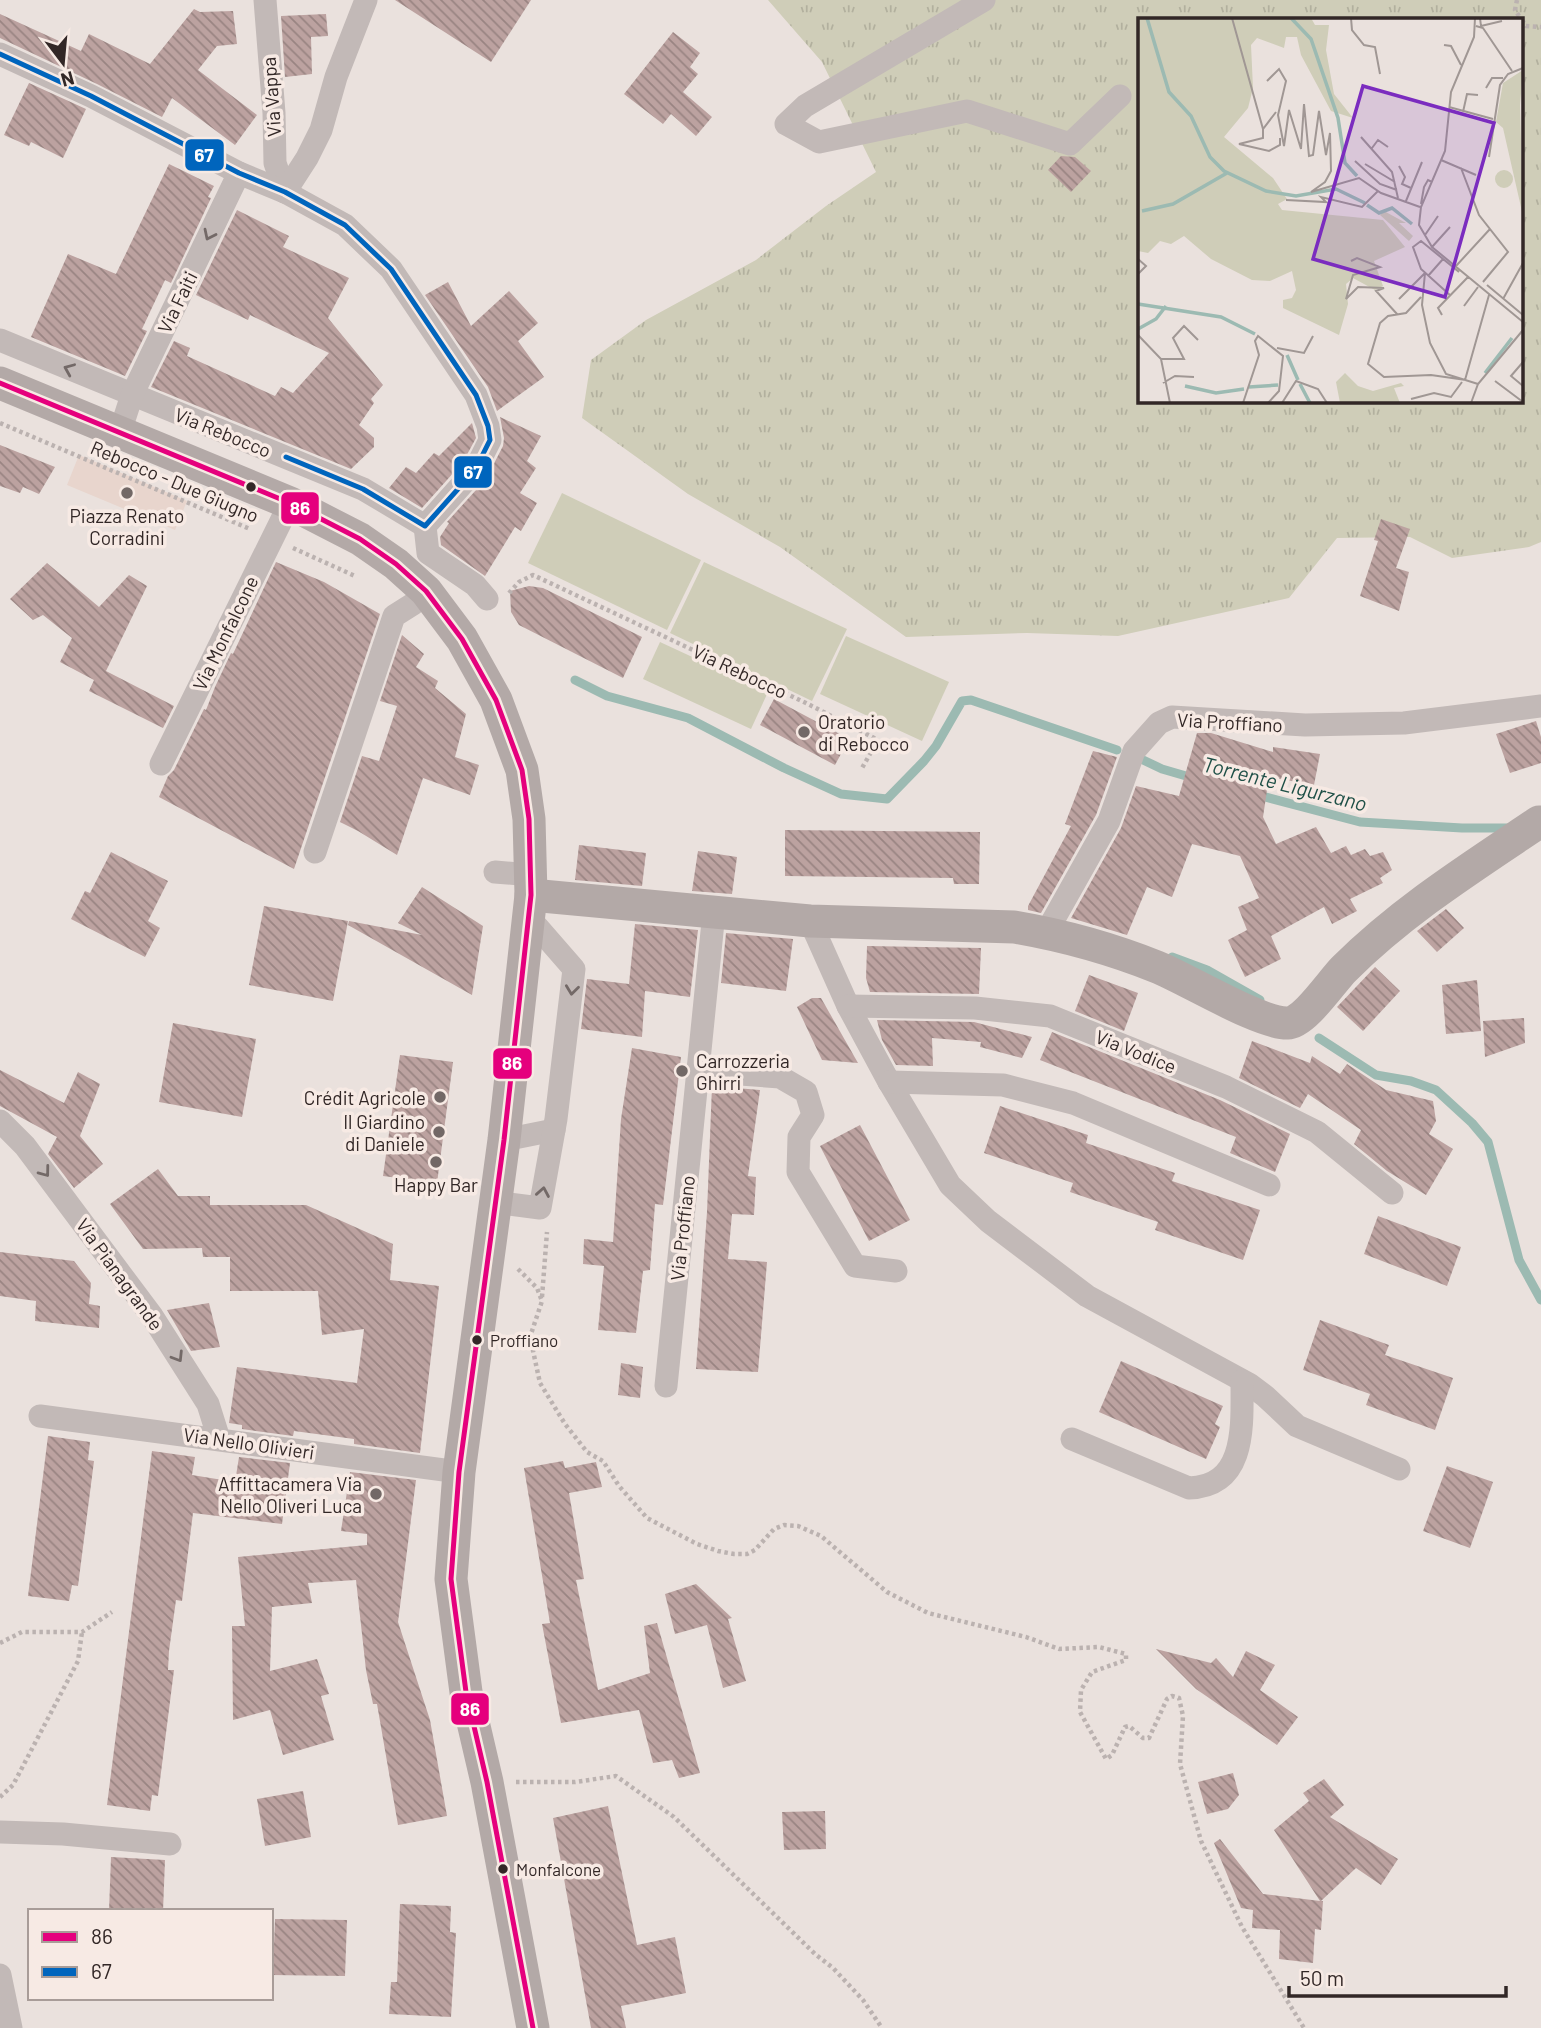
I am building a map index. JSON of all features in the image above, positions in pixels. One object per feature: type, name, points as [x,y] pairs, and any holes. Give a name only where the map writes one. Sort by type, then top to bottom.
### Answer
[{"type":"main road","points":[[0,383],[290,503],[360,539],[396,564],[426,592],[463,639],[496,699],[522,771],[529,818],[530,895],[503,1140],[458,1472],[451,1579],[466,1692],[487,1782],[533,2028]]},
{"type":"main road","points":[[530,895],[810,921],[1014,927],[1046,933],[1156,967],[1272,1020],[1293,1023],[1300,1019],[1344,969],[1376,939],[1460,875],[1540,822]]},
{"type":"street","name":"Via Vappa","points":[[265,0],[275,163],[285,192]]},
{"type":"street","points":[[285,192],[321,130],[336,77],[366,0]]},
{"type":"street","points":[[984,0],[805,106],[786,124],[818,142],[967,111],[1070,144],[1120,96]]},
{"type":"street","points":[[0,54],[91,96],[239,173],[285,192],[345,225],[391,269],[481,403],[490,440],[475,470],[425,526],[428,553],[475,585],[487,599]]},
{"type":"street","name":"Via Faiti","points":[[120,432],[132,395],[239,173]]},
{"type":"street","name":"Via Rebocco","points":[[0,340],[363,489],[425,526]]},
{"type":"street","name":"Via Monfalcone","points":[[161,764],[290,503]]},
{"type":"street","points":[[315,852],[394,616],[426,592]]},
{"type":"street","name":"Via Proffiano","points":[[1046,933],[1109,821],[1134,751],[1159,723],[1172,717],[1305,725],[1404,723],[1541,706]]},
{"type":"street","points":[[494,1202],[540,1208],[554,1130],[574,969],[530,895],[495,872]]},
{"type":"street","name":"Via Proffiano","points":[[666,1386],[714,912]]},
{"type":"street","points":[[810,921],[848,1006],[950,1185],[988,1221],[1087,1296],[1242,1381],[1265,1396],[1297,1426],[1399,1469]]},
{"type":"street","name":"Via Vodice","points":[[848,1006],[975,1008],[1050,1016],[1226,1087],[1317,1132],[1392,1193]]},
{"type":"street","points":[[698,1071],[780,1077],[806,1092],[813,1115],[799,1137],[798,1171],[855,1266],[896,1271]]},
{"type":"street","points":[[889,1082],[1003,1085],[1073,1103],[1269,1185]]},
{"type":"street","name":"Via Pianagrande","points":[[0,1121],[25,1146],[152,1316],[208,1404],[219,1439]]},
{"type":"street","points":[[503,1140],[554,1130]]},
{"type":"street","points":[[1072,1439],[1189,1488],[1205,1488],[1222,1479],[1233,1464],[1242,1420],[1242,1381]]},
{"type":"street","name":"Via Nello Olivieri","points":[[40,1416],[458,1472]]},
{"type":"street","points":[[0,1832],[62,1834],[170,1844]]},
{"type":"street","points":[[0,1975],[11,2028]]},
{"type":"path","points":[[1517,0],[1515,10],[1521,18]]},
{"type":"path","points":[[1524,23],[1526,26],[1541,27]]},
{"type":"path","name":"Rebocco - Due Giugno","points":[[0,423],[366,581]]},
{"type":"path","name":"Via Rebocco","points":[[533,575],[806,703],[878,740],[862,768]]},
{"type":"path","points":[[540,1208],[547,1233],[542,1301],[530,1337],[540,1383],[565,1424],[587,1451],[603,1461],[619,1486],[647,1518],[697,1544],[718,1551],[747,1554],[755,1550],[774,1529],[784,1525],[798,1526],[821,1535],[887,1592],[928,1613],[1026,1637],[1059,1649],[1099,1647],[1126,1654],[1126,1660],[1092,1672],[1081,1690],[1080,1712],[1106,1759],[1112,1755],[1125,1727],[1129,1726],[1143,1738],[1149,1738],[1167,1699],[1172,1696],[1179,1698],[1183,1716],[1180,1763],[1201,1841],[1242,1927],[1304,2028]]},
{"type":"path","points":[[488,1251],[522,1271],[537,1287],[542,1301]]},
{"type":"path","points":[[0,1643],[22,1632],[82,1632],[112,1612]]},
{"type":"path","points":[[0,1797],[13,1785],[78,1661],[82,1632]]},
{"type":"path","points":[[487,1782],[575,1782],[617,1776],[674,1817],[815,1954],[833,1968],[863,2000],[882,2028]]},
{"type":"green space","points":[[768,0],[1541,0],[1541,542],[1529,547],[1452,558],[1410,537],[1337,538],[1289,598],[1118,636],[1027,633],[906,637],[780,547],[688,494],[582,418],[591,360],[646,320],[756,260],[826,206],[876,172],[822,62]]},
{"type":"green space","points":[[562,493],[701,560],[667,630],[528,563]]},
{"type":"green space","points":[[704,562],[847,629],[812,701],[670,633]]},
{"type":"green space","points":[[846,636],[949,682],[922,741],[820,694]]},
{"type":"green space","points":[[660,642],[768,692],[751,729],[643,679]]},
{"type":"shaded area","name":"Piazza Renato Corradini","points":[[79,455],[187,501],[175,530],[67,485]]},
{"type":"building","points":[[395,0],[531,0],[491,62]]},
{"type":"building","points":[[194,9],[200,12],[233,11],[237,44],[217,46],[198,70],[257,115],[235,145],[172,98],[162,117],[0,38],[0,14],[81,51],[89,34],[150,64]]},
{"type":"building","points":[[326,14],[328,36],[311,37],[312,74],[285,77],[281,16]]},
{"type":"building","points":[[673,32],[700,53],[690,67],[698,74],[683,92],[712,117],[696,136],[671,114],[663,124],[624,94]]},
{"type":"building","points":[[29,83],[86,109],[63,158],[31,142],[29,146],[4,135]]},
{"type":"building","points":[[1061,156],[1075,157],[1091,171],[1071,192],[1048,170]]},
{"type":"building","points":[[169,164],[214,186],[208,197],[211,198],[171,283],[165,280],[142,329],[147,331],[125,376],[31,337],[68,254],[116,274]]},
{"type":"building","points":[[237,210],[289,236],[283,247],[349,278],[328,318],[383,385],[371,399],[374,403],[359,425],[374,438],[374,447],[351,469],[151,387],[174,341],[190,348],[187,356],[275,396],[281,387],[293,393],[329,353],[250,315],[248,320],[196,295]]},
{"type":"building","points":[[448,282],[471,326],[509,291],[538,323],[518,341],[544,377],[497,411],[488,387],[425,295]]},
{"type":"building","points":[[500,417],[541,436],[527,461],[536,468],[520,493],[537,503],[521,531],[515,527],[485,576],[441,545],[440,537],[449,523],[447,522],[486,479],[503,446]]},
{"type":"building","points":[[472,423],[476,438],[463,462],[422,508],[389,488],[406,467],[416,473],[434,453],[439,456]]},
{"type":"building","points":[[0,445],[55,467],[39,494],[23,487],[20,493],[0,486]]},
{"type":"building","points":[[1381,519],[1410,529],[1396,568],[1409,572],[1399,611],[1360,596],[1378,541],[1374,540]]},
{"type":"building","points":[[276,562],[324,582],[380,614],[294,869],[159,797],[204,709],[206,710]]},
{"type":"building","points":[[47,563],[99,607],[129,575],[147,586],[106,671],[174,706],[163,728],[89,691],[94,680],[60,662],[72,638],[43,615],[33,620],[10,599]]},
{"type":"building","points":[[529,586],[543,588],[642,637],[623,678],[519,625],[511,612],[510,591]]},
{"type":"building","points":[[402,635],[424,654],[416,667],[438,681],[435,688],[466,714],[455,757],[479,765],[470,795],[423,778],[397,855],[340,822],[362,756],[379,761],[397,706],[380,701]]},
{"type":"building","name":"Oratorio di Rebocco","points":[[774,699],[849,739],[835,765],[760,725]]},
{"type":"building","points":[[1536,721],[1541,737],[1541,763],[1510,773],[1496,734]]},
{"type":"building","points":[[1197,733],[1211,733],[1273,752],[1273,747],[1320,754],[1314,785],[1269,777],[1263,817],[1276,844],[1316,827],[1331,853],[1346,846],[1351,855],[1365,849],[1370,856],[1383,852],[1392,870],[1380,878],[1383,883],[1350,899],[1357,911],[1332,924],[1324,907],[1271,936],[1281,959],[1245,977],[1228,940],[1247,930],[1238,907],[1259,898],[1240,856],[1192,844],[1172,897],[1147,887],[1127,935],[1071,918],[1121,828],[1136,786],[1179,796]]},
{"type":"building","points":[[1093,751],[1117,757],[1096,815],[1041,913],[1028,910],[1071,826],[1065,824]]},
{"type":"building","points":[[785,830],[980,832],[979,884],[954,884],[953,878],[785,876]]},
{"type":"building","points":[[579,845],[646,853],[642,886],[575,880]]},
{"type":"building","points":[[698,851],[737,857],[732,894],[692,891]]},
{"type":"building","points":[[111,852],[168,881],[148,921],[160,928],[145,957],[71,919],[85,891],[90,893]]},
{"type":"building","points":[[422,887],[483,926],[472,995],[348,925],[349,921],[422,935],[398,923]]},
{"type":"building","points":[[264,906],[348,921],[333,1001],[249,985]]},
{"type":"building","points":[[1446,909],[1464,928],[1437,952],[1417,931]]},
{"type":"building","points":[[635,924],[698,930],[690,997],[645,991],[642,1037],[581,1029],[587,979],[629,984]]},
{"type":"building","points":[[726,933],[793,939],[786,991],[721,983]]},
{"type":"building","points":[[867,946],[981,948],[979,994],[870,992],[866,978]]},
{"type":"building","points":[[1375,967],[1400,991],[1363,1031],[1337,1007]]},
{"type":"building","points":[[1089,975],[1138,993],[1124,1031],[1075,1011]]},
{"type":"building","points":[[1477,980],[1481,1031],[1446,1034],[1442,985]]},
{"type":"building","points":[[812,998],[821,998],[858,1063],[822,1060],[797,1007]]},
{"type":"building","points":[[1524,1018],[1525,1043],[1485,1057],[1483,1021]]},
{"type":"building","points":[[877,1020],[974,1022],[1032,1037],[1022,1058],[980,1047],[981,1042],[932,1038],[933,1066],[896,1065],[882,1040]]},
{"type":"building","points":[[173,1023],[256,1039],[242,1117],[159,1102]]},
{"type":"building","points":[[1052,1032],[1220,1100],[1290,1134],[1275,1172],[1230,1153],[1236,1137],[1040,1060]]},
{"type":"building","points":[[1252,1041],[1310,1063],[1312,1056],[1340,1074],[1347,1064],[1386,1090],[1433,1101],[1436,1121],[1429,1134],[1453,1149],[1426,1195],[1387,1171],[1354,1144],[1361,1130],[1308,1094],[1300,1108],[1239,1078]]},
{"type":"building","points":[[632,1048],[681,1057],[663,1205],[655,1204],[650,1270],[643,1271],[636,1333],[598,1330],[604,1266],[583,1264],[584,1239],[613,1242],[621,1119]]},
{"type":"building","points":[[400,1055],[453,1062],[437,1183],[383,1176]]},
{"type":"building","points":[[0,1070],[64,1103],[78,1072],[100,1084],[80,1136],[103,1164],[74,1188],[48,1154],[57,1137],[0,1106]]},
{"type":"building","points":[[712,1086],[760,1090],[748,1176],[756,1177],[754,1215],[732,1214],[728,1259],[767,1262],[758,1372],[696,1369],[707,1212]]},
{"type":"building","points":[[1000,1106],[1088,1135],[1086,1143],[1175,1173],[1172,1181],[1260,1210],[1243,1260],[1155,1230],[1158,1222],[1070,1192],[1073,1183],[984,1153]]},
{"type":"building","points":[[860,1125],[910,1220],[869,1241],[820,1146]]},
{"type":"building","points":[[158,1169],[178,1196],[210,1196],[210,1205],[306,1205],[393,1244],[390,1280],[439,1286],[420,1453],[354,1444],[354,1439],[294,1431],[293,1436],[242,1429],[242,1425],[229,1423],[237,1367],[357,1383],[364,1329],[322,1335],[318,1291],[230,1291],[230,1257],[203,1257],[202,1248],[143,1249],[110,1204]]},
{"type":"building","points":[[1378,1216],[1461,1247],[1447,1286],[1364,1254]]},
{"type":"building","points":[[0,1252],[74,1261],[91,1283],[89,1304],[100,1306],[99,1328],[35,1321],[36,1301],[0,1296]]},
{"type":"building","points":[[209,1303],[220,1347],[191,1351],[167,1310]]},
{"type":"building","points":[[1320,1320],[1389,1345],[1385,1355],[1453,1378],[1435,1430],[1366,1405],[1370,1394],[1303,1370]]},
{"type":"building","points":[[1121,1361],[1223,1406],[1215,1424],[1220,1427],[1206,1459],[1099,1412]]},
{"type":"building","points":[[621,1363],[643,1367],[640,1398],[618,1395]]},
{"type":"building","points":[[48,1436],[90,1442],[88,1460],[94,1461],[78,1586],[72,1585],[69,1601],[28,1596]]},
{"type":"building","points":[[152,1451],[195,1457],[192,1475],[235,1482],[239,1457],[290,1463],[282,1524],[193,1513],[182,1601],[176,1600],[169,1651],[168,1670],[174,1670],[158,1796],[152,1795],[150,1811],[107,1805]]},
{"type":"building","points":[[563,1461],[565,1468],[596,1462],[602,1487],[569,1493],[584,1579],[576,1580],[598,1690],[650,1673],[644,1626],[657,1623],[700,1773],[679,1778],[672,1760],[653,1763],[639,1710],[561,1723],[542,1624],[550,1623],[524,1468]]},
{"type":"building","points":[[1447,1466],[1493,1482],[1470,1548],[1423,1531]]},
{"type":"building","points":[[350,1472],[416,1480],[398,1622],[430,1720],[447,1816],[398,1825],[377,1704],[373,1704],[366,1670],[356,1580],[308,1583],[312,1603],[272,1607],[270,1671],[317,1659],[329,1694],[321,1696],[334,1740],[283,1755],[270,1710],[233,1720],[232,1626],[245,1626],[238,1557],[367,1545],[367,1534],[341,1531]]},
{"type":"building","points":[[696,1584],[732,1618],[728,1619],[746,1681],[723,1688],[707,1625],[675,1634],[665,1594]]},
{"type":"building","points":[[1156,1649],[1211,1663],[1216,1658],[1233,1677],[1246,1651],[1275,1665],[1260,1690],[1298,1717],[1277,1745],[1196,1689]]},
{"type":"building","points":[[1233,1773],[1239,1795],[1228,1809],[1207,1814],[1198,1782]]},
{"type":"building","points":[[1324,1779],[1344,1805],[1330,1817],[1398,1859],[1381,1885],[1356,1868],[1321,1901],[1321,1930],[1315,1929],[1313,1963],[1279,1959],[1280,1930],[1252,1928],[1253,1910],[1241,1908],[1214,1843],[1220,1839],[1263,1894],[1320,1901],[1274,1830],[1309,1801],[1303,1793]]},
{"type":"building","points":[[303,1791],[311,1837],[265,1846],[257,1799]]},
{"type":"building","points":[[608,1806],[637,1945],[675,1937],[686,1993],[621,2006],[626,2028],[591,2028],[553,1818]]},
{"type":"building","points":[[825,1811],[826,1849],[784,1850],[782,1812]]},
{"type":"building","points":[[111,1857],[165,1860],[163,1909],[109,1909]]},
{"type":"building","points":[[400,1904],[451,1906],[450,1932],[456,1933],[451,2017],[389,2014],[391,1982],[397,1982]]},
{"type":"building","points":[[275,1919],[347,1920],[345,1976],[273,1975]]},
{"type":"waterway","name":"Torrente Ligurzano","points":[[575,680],[607,696],[688,718],[841,794],[887,799],[936,746],[962,701],[971,700],[1117,750]]},
{"type":"waterway","name":"Torrente Ligurzano","points":[[1141,759],[1162,769],[1193,778]]},
{"type":"waterway","name":"Torrente Ligurzano","points":[[1254,794],[1360,822],[1510,828]]},
{"type":"waterway","name":"Torrente Ligurzano","points":[[1172,957],[1207,970],[1260,1000]]},
{"type":"waterway","name":"Torrente Ligurzano","points":[[1319,1038],[1376,1075],[1411,1081],[1436,1090],[1472,1123],[1488,1142],[1519,1260],[1541,1300]]},
{"type":"transit line","name":"67","points":[[0,54],[91,96],[239,173],[285,192],[345,225],[391,269],[476,395],[488,426],[490,440],[475,470],[425,526],[363,489],[286,457]]},
{"type":"transit line","name":"86","points":[[0,383],[290,503],[360,539],[396,564],[426,591],[462,639],[496,700],[522,770],[529,819],[531,895],[504,1140],[459,1472],[451,1579],[466,1692],[487,1782],[533,2028]]},
{"type":"place","name":"Piazza Renato Corradini","points":[[127,493]]},
{"type":"place","name":"Oratorio di Rebocco","points":[[804,732]]},
{"type":"place","name":"Carrozzeria Ghirri","points":[[682,1071]]},
{"type":"place","name":"Crédit Agricole","points":[[440,1097]]},
{"type":"place","name":"Il Giardino di Daniele","points":[[439,1132]]},
{"type":"place","name":"Happy Bar","points":[[436,1162]]},
{"type":"place","name":"Proffiano","points":[[477,1340]]},
{"type":"place","name":"Affittacamera Via Nello Oliveri Luca","points":[[376,1494]]},
{"type":"place","name":"Monfalcone","points":[[503,1869]]}]
